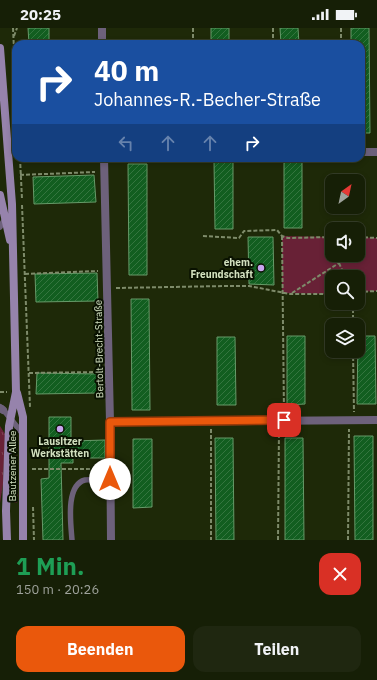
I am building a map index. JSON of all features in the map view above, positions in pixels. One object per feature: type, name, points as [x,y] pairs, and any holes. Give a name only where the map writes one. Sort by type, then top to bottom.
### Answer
[{"type":"street","points":[[102,28],[102,40]]},
{"type":"street","name":"Bautzener Allee","points":[[0,48],[12,204],[16,392],[23,417],[23,540]]},
{"type":"street","points":[[365,152],[377,152]]},
{"type":"street","name":"Bertolt-Brecht-Straße","points":[[104,162],[111,540]]},
{"type":"street","name":"Bautzener Allee","points":[[0,195],[13,252]]},
{"type":"street","name":"Bautzener Allee","points":[[7,540],[3,511],[10,417],[16,392]]},
{"type":"street","points":[[110,422],[211,420],[377,420]]},
{"type":"lane","points":[[0,227],[12,204]]},
{"type":"lane","points":[[1,409],[10,417],[22,433]]},
{"type":"lane","points":[[72,540],[71,502],[76,487],[85,480],[110,479]]},
{"type":"path","points":[[13,40],[14,28]]},
{"type":"path","points":[[13,37],[17,28]]},
{"type":"path","points":[[193,28],[193,40]]},
{"type":"path","points":[[273,28],[273,40]]},
{"type":"path","points":[[341,28],[341,40]]},
{"type":"path","points":[[20,162],[31,415]]},
{"type":"path","points":[[20,175],[105,171]]},
{"type":"path","points":[[203,236],[239,238],[244,231],[277,230],[282,236],[282,420],[278,540]]},
{"type":"path","points":[[282,236],[325,237]]},
{"type":"path","points":[[365,237],[377,238]]},
{"type":"path","points":[[290,294],[339,263],[342,270]]},
{"type":"path","points":[[25,274],[107,271]]},
{"type":"path","points":[[107,288],[249,286],[290,294],[325,294]]},
{"type":"path","points":[[365,292],[377,291]]},
{"type":"path","points":[[348,540],[353,358]]},
{"type":"path","points":[[29,373],[109,372]]},
{"type":"path","points":[[211,420],[211,540]]},
{"type":"path","points":[[32,461],[32,477]]},
{"type":"path","points":[[32,469],[110,469]]},
{"type":"path","points":[[33,500],[34,540]]},
{"type":"green space","points":[[282,236],[325,237],[325,262],[365,262],[365,237],[377,238],[377,291],[365,292],[365,270],[325,270],[325,294],[282,293]]},
{"type":"green space","points":[[0,426],[5,434],[3,484],[0,503]]},
{"type":"green space","points":[[16,447],[18,501],[16,503],[14,502],[13,495]]},
{"type":"building","points":[[28,28],[49,28],[49,40],[29,40]]},
{"type":"building","points":[[211,28],[229,28],[229,40],[211,40]]},
{"type":"building","points":[[280,28],[298,28],[299,40],[281,40]]},
{"type":"building","points":[[351,28],[369,28],[370,133],[365,133],[365,40],[351,40]]},
{"type":"building","points":[[214,162],[233,162],[233,229],[215,229]]},
{"type":"building","points":[[284,162],[302,162],[302,228],[284,228]]},
{"type":"building","points":[[128,164],[147,164],[147,275],[129,275]]},
{"type":"building","points":[[94,175],[96,202],[34,204],[33,177]]},
{"type":"building","name":"ehem. Freundschaft","points":[[248,237],[273,237],[274,285],[249,284]]},
{"type":"building","points":[[97,273],[98,301],[36,302],[35,274]]},
{"type":"building","points":[[131,299],[149,299],[150,410],[132,410]]},
{"type":"building","points":[[287,336],[305,336],[305,404],[287,405]]},
{"type":"building","points":[[365,336],[375,336],[376,404],[357,404],[358,358],[365,358]]},
{"type":"building","points":[[217,337],[235,337],[236,405],[217,405]]},
{"type":"building","points":[[37,373],[99,374],[98,393],[36,394]]},
{"type":"building","points":[[49,417],[71,417],[71,441],[105,440],[105,458],[73,458],[73,463],[61,463],[63,540],[43,540],[41,479],[49,478]]},
{"type":"building","points":[[354,436],[373,436],[373,540],[355,540]]},
{"type":"building","points":[[215,438],[233,438],[234,540],[216,540]]},
{"type":"building","points":[[285,438],[303,438],[304,540],[285,540]]},
{"type":"building","points":[[133,439],[152,439],[152,507],[133,508]]},
{"type":"place","name":"ehem. Freundschaft","points":[[261,268]]},
{"type":"place","name":"Lausitzer Werkstätten","points":[[60,429]]},
{"type":"route","points":[[110,479],[110,422],[284,420]]}]
